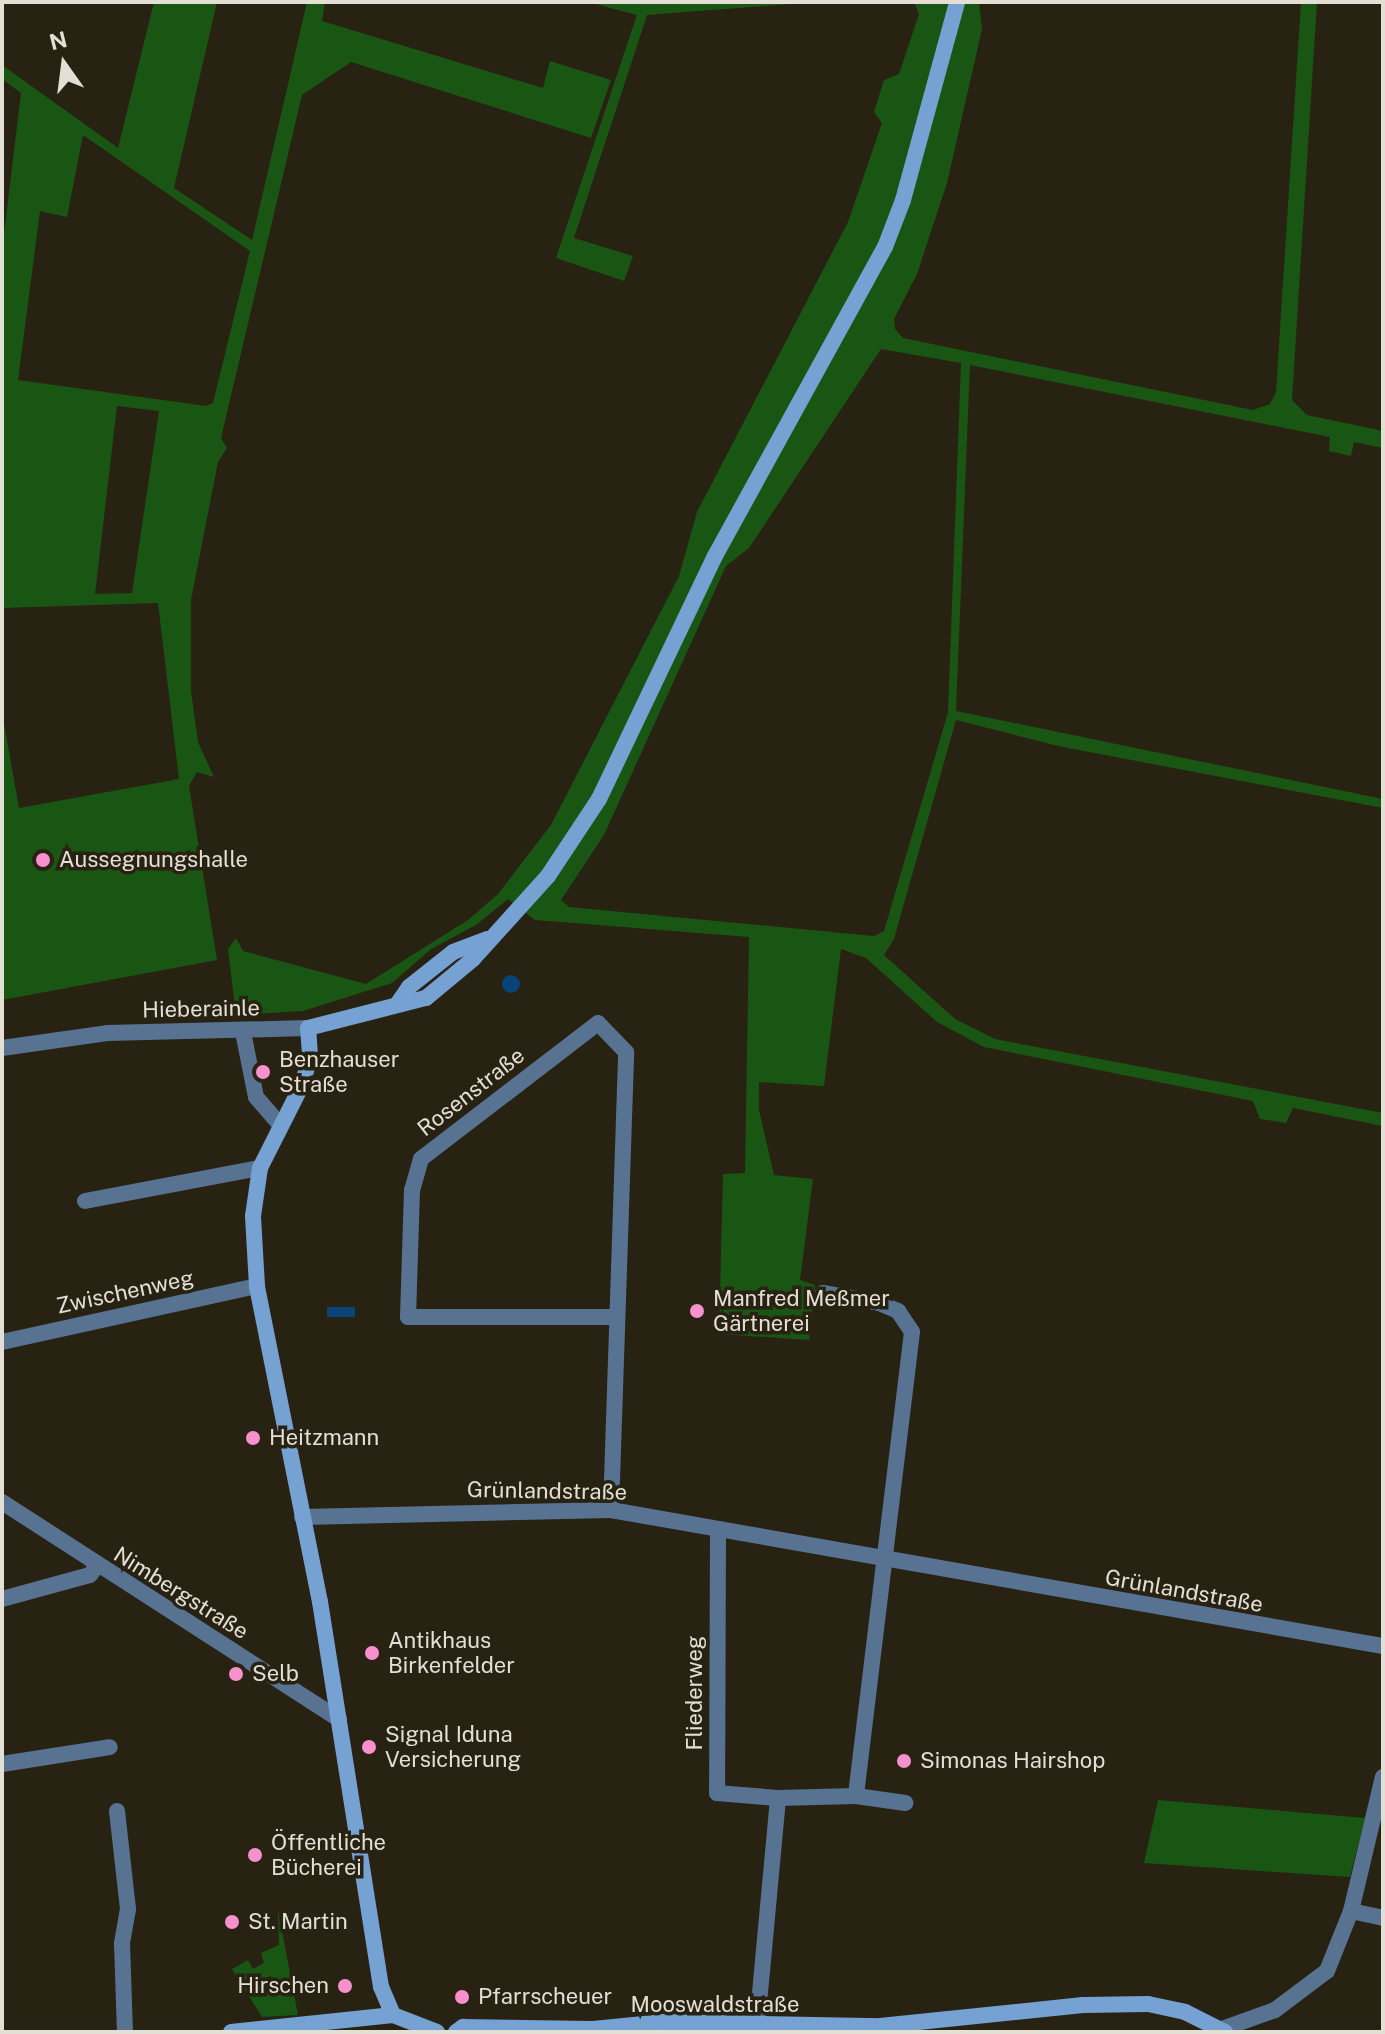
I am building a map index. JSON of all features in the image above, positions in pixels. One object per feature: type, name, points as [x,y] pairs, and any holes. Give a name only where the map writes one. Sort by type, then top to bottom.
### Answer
[{"type":"street","name":"Hieberainle","points":[[2,1048],[107,1033],[308,1028],[426,998],[473,959],[488,938],[548,876],[599,799],[715,556],[864,293],[903,200],[957,2]]},
{"type":"street","name":"Rosenstraße","points":[[611,1510],[626,1052],[598,1023],[421,1159],[412,1190],[408,1317],[617,1317]]},
{"type":"street","points":[[308,1028],[310,1055],[303,1083],[260,1168],[253,1216],[257,1286],[339,1719],[381,1987],[393,2015]]},
{"type":"street","points":[[243,1032],[256,1097],[280,1125]]},
{"type":"street","points":[[85,1201],[260,1168]]},
{"type":"street","name":"Zwischenweg","points":[[2,1342],[257,1286]]},
{"type":"street","points":[[823,1293],[879,1303],[898,1311],[912,1332],[905,1426],[884,1555],[856,1796]]},
{"type":"street","name":"Nimbergstraße","points":[[2,1502],[96,1567],[339,1719]]},
{"type":"street","name":"Grünlandstraße","points":[[302,1517],[611,1510],[718,1531],[884,1555],[1128,1605],[1383,1646]]},
{"type":"street","name":"Fliederweg","points":[[718,1531],[717,1793],[778,1798],[856,1796],[906,1803]]},
{"type":"street","points":[[2,1599],[90,1575],[96,1567]]},
{"type":"street","points":[[2,1764],[110,1747]]},
{"type":"street","name":"Mooswaldstraße","points":[[456,2032],[463,2027],[593,2031],[664,2022],[880,2029],[1083,2005],[1148,2004],[1185,2012],[1223,2030],[1300,1995],[1327,1971],[1351,1911],[1383,1777]]},
{"type":"street","points":[[757,2025],[778,1798]]},
{"type":"street","points":[[117,1811],[128,1909],[122,1943],[125,2032]]},
{"type":"street","points":[[1351,1911],[1383,1918]]},
{"type":"street","points":[[231,2032],[321,2026],[393,2015],[437,2032]]},
{"type":"green space","points":[[154,2],[217,2],[174,188],[252,240],[307,2],[325,2],[322,21],[543,88],[550,61],[611,80],[591,138],[351,62],[302,95],[221,438],[227,448],[218,462],[191,600],[191,691],[198,742],[214,777],[197,772],[189,786],[217,960],[2,1000],[2,712],[19,808],[179,779],[158,603],[2,608],[2,250],[21,93],[2,79],[2,65],[118,148]],"holes":[[[83,135],[250,251],[213,403],[206,406],[18,380],[40,211],[67,217]],[[117,406],[159,411],[132,593],[95,594]]]},
{"type":"green space","points":[[588,2],[818,2],[647,15],[574,238],[633,256],[624,281],[556,258],[637,15]]},
{"type":"green space","points":[[914,2],[979,2],[982,29],[947,183],[917,274],[894,319],[895,329],[903,338],[1253,410],[1270,404],[1276,392],[1301,2],[1317,2],[1292,400],[1307,415],[1383,431],[1383,448],[1354,442],[1351,456],[1329,451],[1330,437],[970,365],[956,711],[1383,799],[1383,808],[1058,746],[956,720],[894,939],[884,955],[955,1019],[995,1039],[1383,1113],[1383,1126],[1293,1108],[1286,1123],[1260,1119],[1253,1101],[984,1047],[937,1022],[866,958],[841,949],[824,1086],[759,1082],[759,1110],[774,1175],[813,1179],[800,1280],[815,1285],[809,1340],[719,1334],[723,1174],[745,1173],[749,937],[535,920],[508,899],[476,925],[431,949],[392,983],[303,1011],[236,1015],[228,949],[236,938],[243,951],[366,984],[468,920],[498,894],[551,825],[679,576],[697,512],[848,222],[882,123],[874,112],[884,80],[899,74],[919,14]],"holes":[[[881,349],[961,363],[948,712],[884,931],[874,936],[569,907],[561,900],[604,835],[726,566],[749,548]]]},
{"type":"green space","points":[[1158,1800],[1365,1818],[1350,1877],[1144,1863]]},
{"type":"green space","points":[[278,1910],[298,2015],[262,2017],[232,1969],[248,1960],[253,1969],[264,1963],[261,1953],[279,1945]]},
{"type":"water","points":[[507,975],[515,975],[520,984],[518,991],[507,993],[502,988],[502,980]]},
{"type":"water","points":[[327,1307],[355,1307],[355,1317],[327,1317]]},
{"type":"place","name":"Aussegnungshalle","points":[[43,860]]},
{"type":"place","name":"Benzhauser Straße","points":[[263,1072]]},
{"type":"place","name":"Manfred Meßmer Gärtnerei","points":[[697,1311]]},
{"type":"place","name":"Heitzmann","points":[[253,1438]]},
{"type":"place","name":"Antikhaus Birkenfelder","points":[[372,1653]]},
{"type":"place","name":"Selb","points":[[236,1674]]},
{"type":"place","name":"Signal Iduna Versicherung","points":[[369,1747]]},
{"type":"place","name":"Simonas Hairshop","points":[[904,1761]]},
{"type":"place","name":"Öffentliche Bücherei","points":[[255,1855]]},
{"type":"place","name":"St. Martin","points":[[232,1922]]},
{"type":"place","name":"Hirschen","points":[[345,1986]]},
{"type":"place","name":"Pfarrscheuer","points":[[462,1997]]}]
